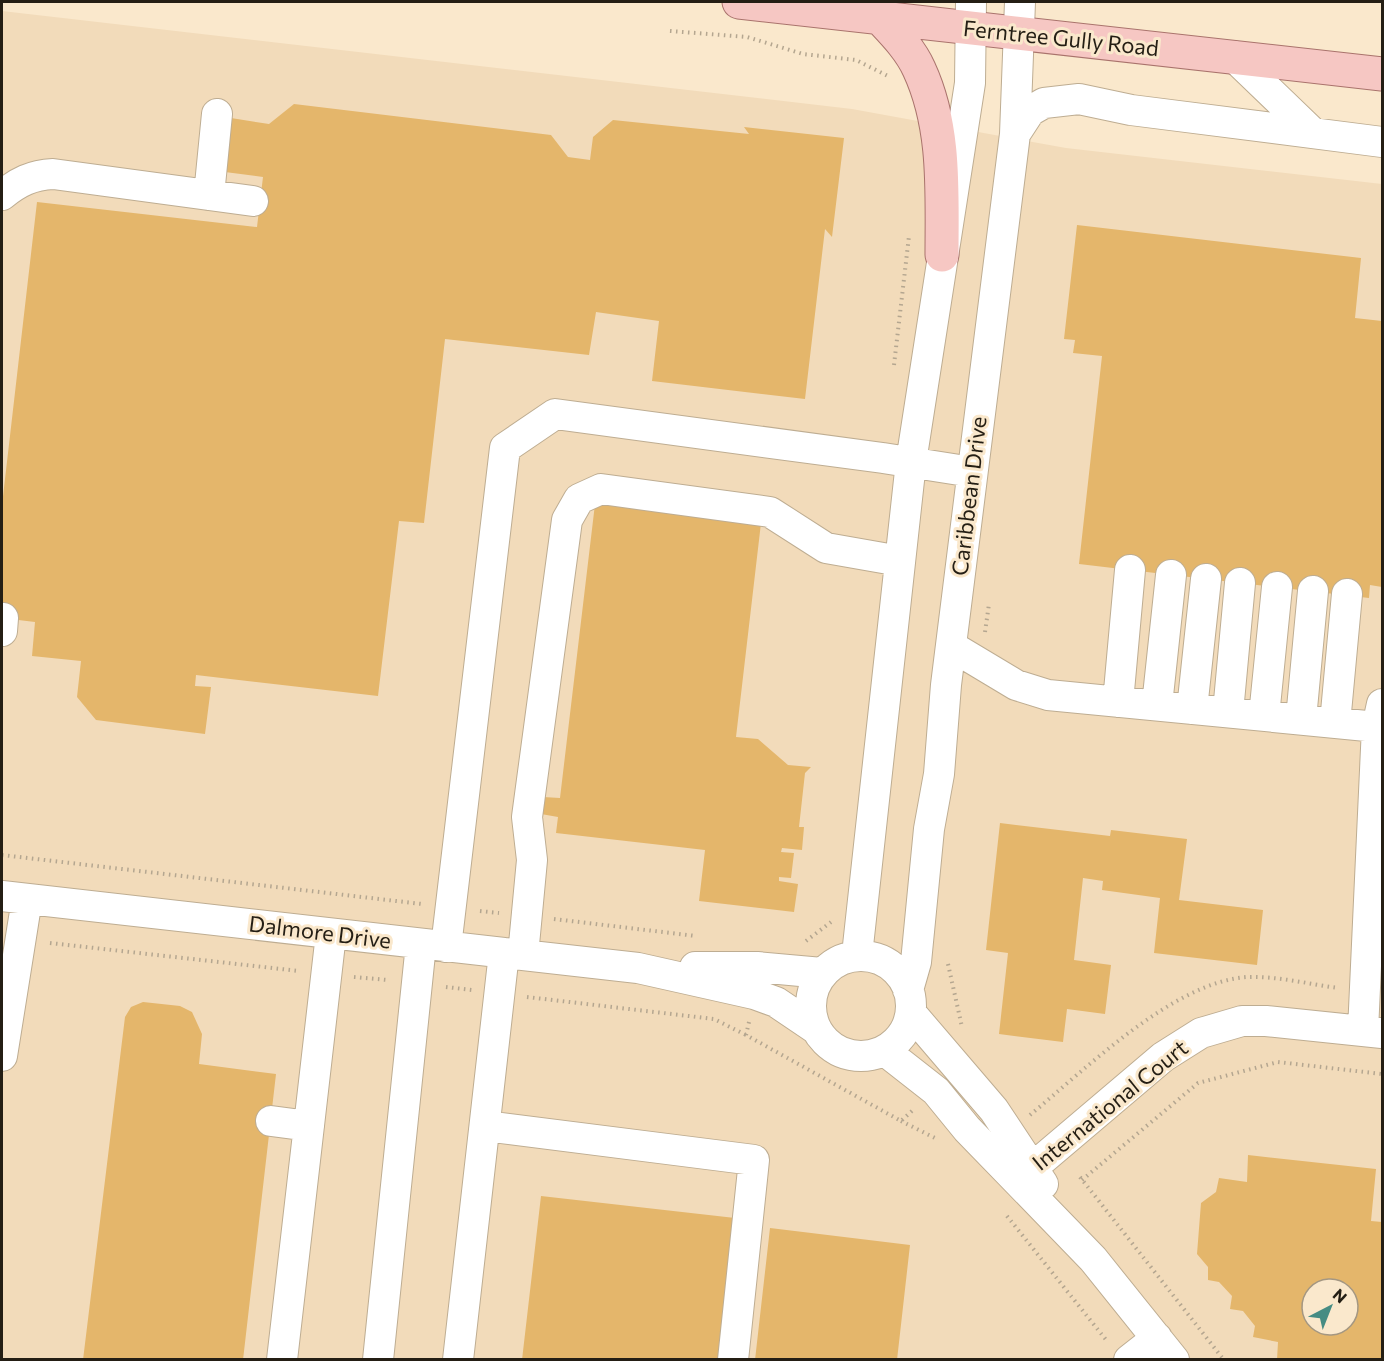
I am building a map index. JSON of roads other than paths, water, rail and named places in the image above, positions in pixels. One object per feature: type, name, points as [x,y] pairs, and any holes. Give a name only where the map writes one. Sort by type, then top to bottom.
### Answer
[{"type":"main road","name":"Ferntree Gully Road","points":[[739,2],[880,18],[970,14],[1019,17],[1233,56],[1383,74]]},
{"type":"main road","points":[[880,18],[903,43],[918,67],[930,98],[942,163],[942,255]]},
{"type":"street","points":[[857,955],[911,462],[970,84],[970,14]]},
{"type":"street","name":"Caribbean Drive","points":[[910,1002],[972,472],[1015,134],[1019,17]]},
{"type":"street","points":[[1233,56],[1313,134]]},
{"type":"street","points":[[1015,134],[1030,111],[1044,103],[1066,99],[1092,101],[1131,110],[1383,142]]},
{"type":"street","points":[[209,195],[217,114]]},
{"type":"street","points":[[2,195],[22,180],[37,175],[53,174],[253,201]]},
{"type":"street","points":[[378,1359],[417,983],[450,908],[505,448],[555,414],[972,472]]},
{"type":"street","points":[[458,1359],[500,994],[527,915],[532,860],[527,817],[567,520],[574,505],[586,494],[601,489],[770,512],[826,548],[900,561]]},
{"type":"street","points":[[1118,702],[1130,570]]},
{"type":"street","points":[[1157,705],[1171,575]]},
{"type":"street","points":[[1192,709],[1206,579]]},
{"type":"street","points":[[1227,712],[1240,583]]},
{"type":"street","points":[[1264,716],[1277,587]]},
{"type":"street","points":[[1301,719],[1313,591]]},
{"type":"street","points":[[1335,723],[1347,594]]},
{"type":"street","points":[[951,646],[1016,685],[1048,695],[1335,723],[1380,715],[1373,1032]]},
{"type":"street","points":[[2,1056],[20,940],[14,897]]},
{"type":"street","name":"Dalmore Drive","points":[[14,897],[638,968],[754,994],[776,1002],[816,1029]]},
{"type":"street","points":[[282,1359],[331,934]]},
{"type":"street","points":[[910,1002],[902,1035],[885,1051],[870,1056],[846,1054],[826,1042],[816,1029],[811,1015],[814,986],[822,973],[833,963],[857,955],[877,958],[891,965],[902,976],[910,1002],[994,1110],[1025,1173],[1166,1349]]},
{"type":"street","name":"Dalmore Drive","points":[[638,968],[757,967],[822,973]]},
{"type":"street","name":"International Court","points":[[1025,1173],[1163,1058],[1201,1033],[1242,1021],[1266,1021],[1373,1032]]},
{"type":"street","points":[[885,1051],[936,1091],[967,1129],[1025,1173]]},
{"type":"street","points":[[271,1121],[309,1126]]},
{"type":"street","points":[[485,1126],[754,1160],[733,1359]]},
{"type":"street","points":[[1118,1351],[1166,1349]]}]
